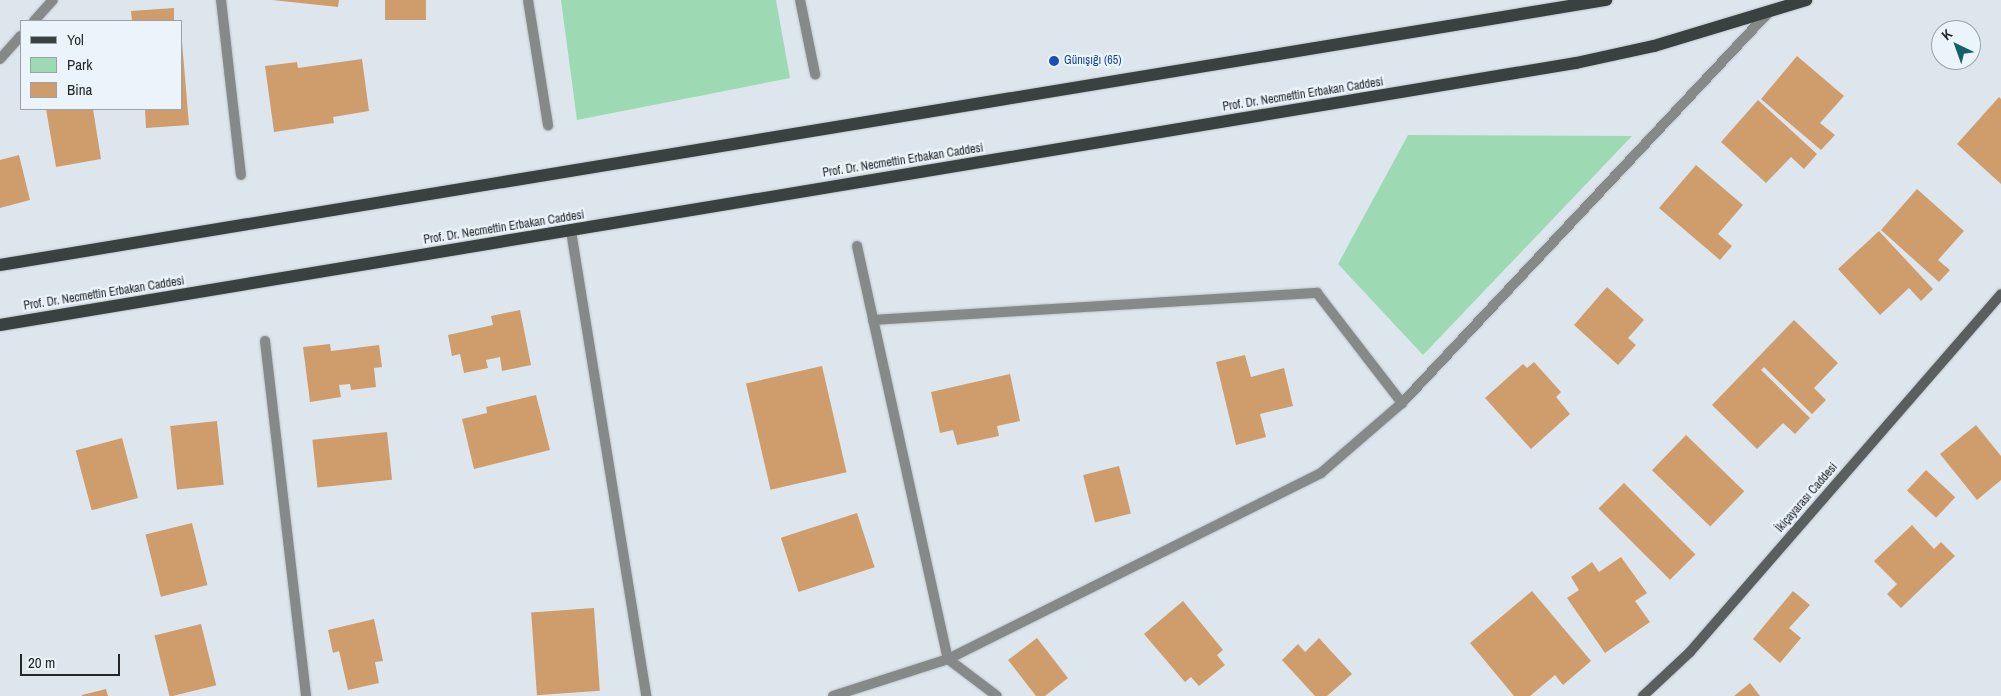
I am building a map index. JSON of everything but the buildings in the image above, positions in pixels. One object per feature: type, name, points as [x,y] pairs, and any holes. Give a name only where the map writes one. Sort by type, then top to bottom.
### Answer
[{"type":"main road","points":[[0,265],[1606,0]]},
{"type":"main road","name":"Prof. Dr. Necmettin Erbakan Caddesi","points":[[0,325],[1576,63],[1768,13],[1806,0]]},
{"type":"street","points":[[35,20],[53,0]]},
{"type":"street","points":[[221,0],[241,175]]},
{"type":"street","points":[[528,0],[548,126]]},
{"type":"street","points":[[800,0],[815,74]]},
{"type":"street","points":[[833,696],[948,659],[1321,473],[1402,403],[1768,13]]},
{"type":"street","points":[[0,59],[20,37]]},
{"type":"street","points":[[571,230],[646,696]]},
{"type":"street","points":[[857,246],[948,659],[997,696]]},
{"type":"street","points":[[873,320],[1318,293],[1402,403]]},
{"type":"street","name":"İkiçayarası Caddesi","points":[[1643,696],[1690,652],[1987,313],[2001,294]]},
{"type":"street","name":"İkiçayarası Caddesi","points":[[1987,313],[2001,305]]},
{"type":"street","points":[[265,341],[306,696]]},
{"type":"green space","points":[[561,0],[776,0],[790,78],[577,120]]},
{"type":"green space","points":[[1408,135],[1632,136],[1423,355],[1338,264]]},
{"type":"place","name":"Günışığı (65)","points":[[1054,61]]}]
